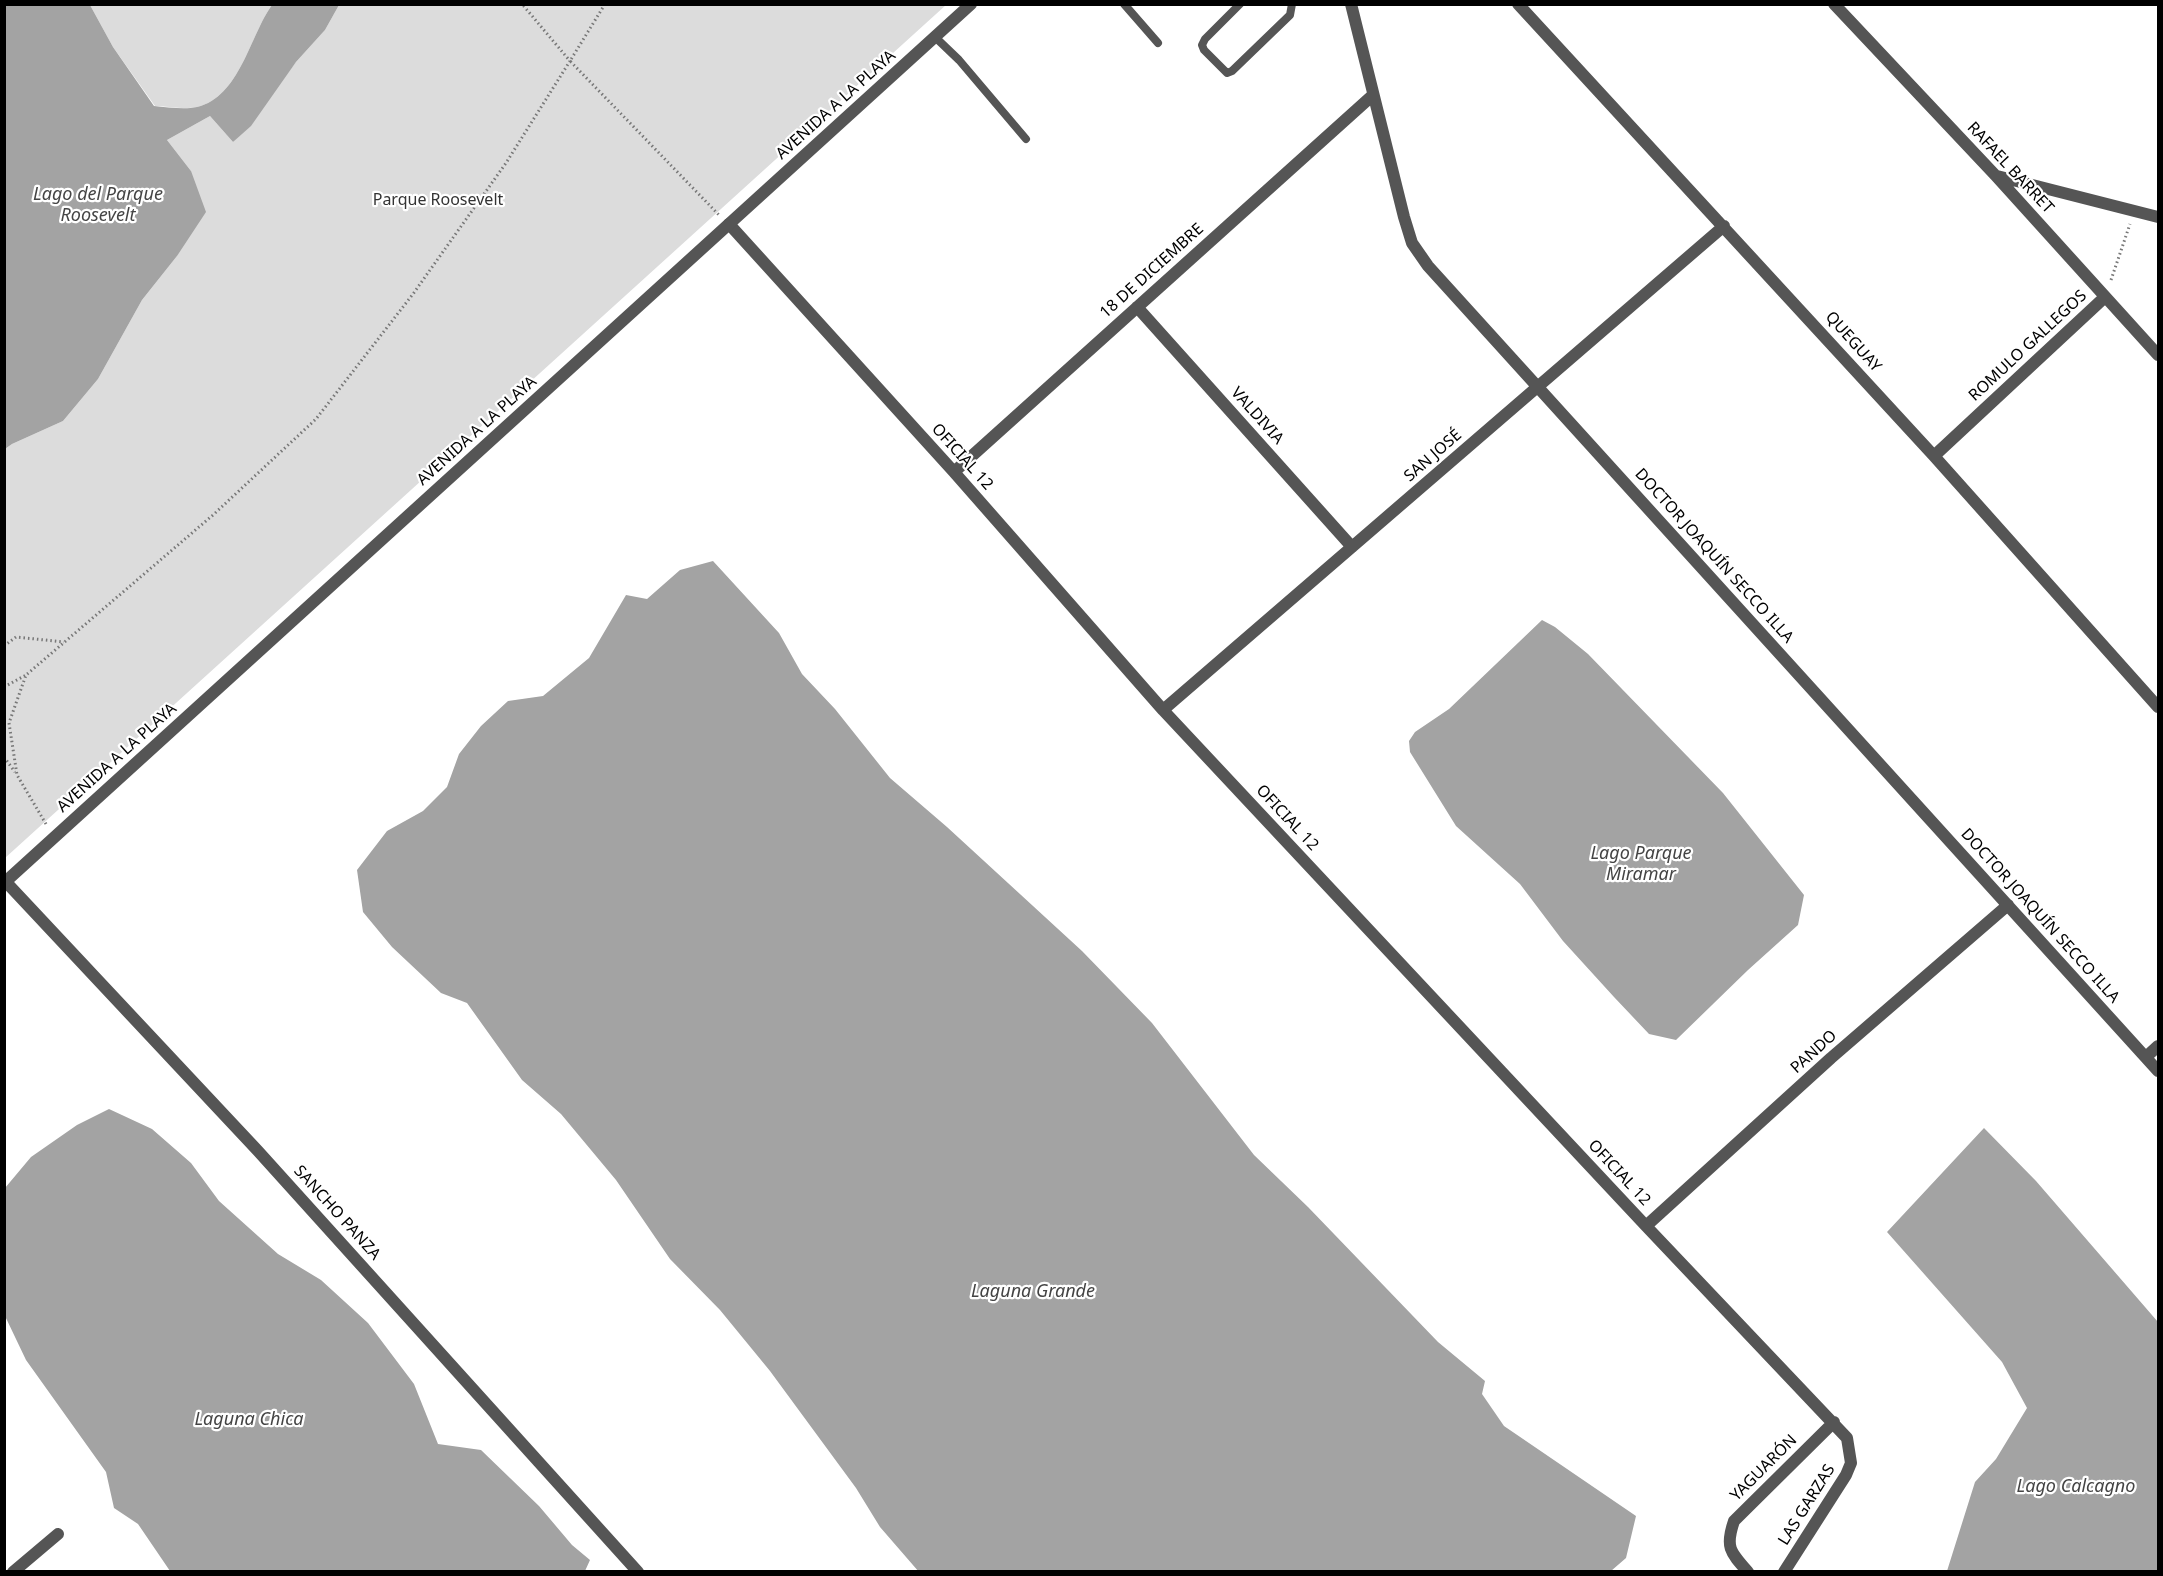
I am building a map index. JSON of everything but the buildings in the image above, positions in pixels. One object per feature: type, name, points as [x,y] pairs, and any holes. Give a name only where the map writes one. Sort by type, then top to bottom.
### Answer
[{"type":"street","name":"AVENIDA A LA PLAYA","points":[[5,883],[971,4]]},
{"type":"street","name":"DOCTOR JOAQUÍN SECCO ILLA","points":[[1351,4],[1412,243],[1428,266],[2158,1071]]},
{"type":"street","name":"QUEGUAY","points":[[1518,4],[1934,456],[2158,706]]},
{"type":"street","name":"RAFAEL BARRET","points":[[1834,4],[1996,176],[2158,355]]},
{"type":"street","name":"18 DE DICIEMBRE","points":[[954,472],[1373,95]]},
{"type":"street","points":[[1996,176],[2158,217]]},
{"type":"street","name":"OFICIAL 12","points":[[729,224],[954,472],[1163,710],[1646,1226],[1834,1422]]},
{"type":"street","name":"SAN JOSÉ","points":[[1163,710],[1724,226]]},
{"type":"street","name":"ROMULO GALLEGOS","points":[[1934,456],[2105,297]]},
{"type":"street","name":"VALDIVIA","points":[[1137,307],[1352,547]]},
{"type":"street","name":"SANCHO PANZA","points":[[5,883],[258,1151],[638,1572]]},
{"type":"street","name":"PANDO","points":[[1646,1226],[1831,1058],[2008,905]]},
{"type":"street","points":[[2146,1058],[2158,1046]]},
{"type":"street","name":"YAGUARÓN","points":[[1748,1572],[1732,1554],[1728,1539],[1734,1521],[1834,1422]]},
{"type":"street","name":"LAS GARZAS","points":[[1784,1572],[1827,1507],[1851,1463],[1847,1438],[1834,1422]]},
{"type":"street","points":[[13,1572],[58,1534]]},
{"type":"lane","points":[[1124,4],[1158,43]]},
{"type":"lane","points":[[1240,4],[1205,39],[1202,45],[1204,50],[1227,73],[1232,71],[1290,15],[1292,4]]},
{"type":"lane","points":[[935,37],[959,60],[1026,139]]},
{"type":"path","points":[[522,4],[570,61],[729,224]]},
{"type":"path","points":[[4,687],[26,675],[213,515],[316,419],[413,294],[506,163],[605,4]]},
{"type":"path","name":"ROMULO GALLEGOS","points":[[2105,297],[2135,211]]},
{"type":"path","points":[[4,646],[16,637],[64,642]]},
{"type":"path","points":[[18,776],[9,723],[26,675]]},
{"type":"path","points":[[4,757],[18,776],[54,838]]},
{"type":"green space","points":[[90,5],[272,5],[234,78],[224,91],[212,101],[187,108],[155,106],[113,47]]},
{"type":"green space","name":"Parque Roosevelt","points":[[339,5],[946,5],[5,858],[5,449],[63,421],[98,379],[142,300],[177,256],[191,171],[167,140],[210,116],[233,142],[296,62],[325,30]]},
{"type":"water","name":"Lago del Parque Roosevelt","points":[[5,4],[90,5],[113,47],[154,106],[181,108],[197,107],[212,101],[224,91],[234,78],[272,5],[339,5],[325,30],[296,62],[251,126],[233,142],[210,116],[167,140],[191,171],[206,212],[177,256],[142,300],[98,379],[63,421],[5,449]]},
{"type":"water","name":"Laguna Grande","points":[[713,561],[779,633],[802,674],[835,709],[890,778],[1082,951],[1152,1023],[1254,1155],[1308,1207],[1438,1342],[1485,1381],[1482,1394],[1504,1426],[1636,1516],[1626,1558],[1611,1571],[919,1572],[880,1527],[856,1488],[770,1371],[720,1310],[670,1259],[616,1180],[561,1114],[522,1080],[467,1003],[441,993],[392,947],[363,912],[357,870],[387,831],[423,811],[447,787],[459,754],[481,726],[508,701],[543,696],[589,658],[626,595],[647,599],[680,570]]},
{"type":"water","name":"Lago Parque Miramar","points":[[1542,620],[1555,627],[1588,654],[1723,793],[1804,895],[1798,925],[1676,1040],[1649,1034],[1563,941],[1520,884],[1456,826],[1410,752],[1409,741],[1415,732],[1449,709]]},
{"type":"water","name":"Laguna Chica","points":[[109,1109],[152,1129],[191,1163],[219,1201],[278,1254],[321,1280],[368,1323],[414,1384],[438,1444],[481,1450],[539,1506],[572,1545],[590,1560],[585,1571],[170,1571],[138,1524],[114,1508],[106,1472],[26,1360],[5,1316],[5,1188],[31,1157],[77,1125]]},
{"type":"water","name":"Lago Calcagno","points":[[1984,1128],[2036,1181],[2158,1322],[2158,1571],[1947,1571],[1975,1482],[1996,1459],[2027,1408],[2002,1362],[1887,1232]]}]
